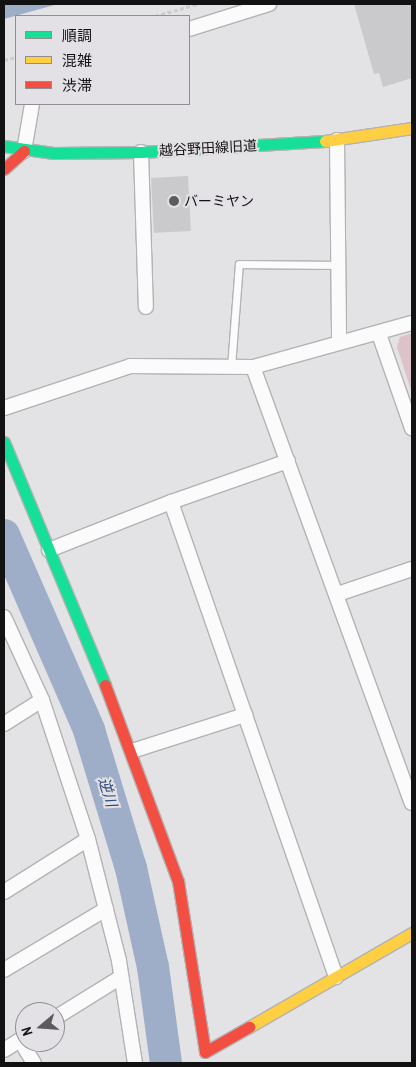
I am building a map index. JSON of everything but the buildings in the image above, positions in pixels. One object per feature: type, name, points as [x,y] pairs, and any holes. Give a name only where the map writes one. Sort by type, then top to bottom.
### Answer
[{"type":"street","points":[[190,29],[269,4]]},
{"type":"street","points":[[4,169],[24,151],[32,105]]},
{"type":"street","name":"越谷野田線旧道","points":[[4,146],[24,151],[142,152],[337,140],[412,128]]},
{"type":"street","points":[[337,140],[339,342]]},
{"type":"street","points":[[142,152],[146,306]]},
{"type":"street","points":[[4,408],[130,366],[252,367],[339,342],[379,334],[412,323]]},
{"type":"street","points":[[379,334],[412,428]]},
{"type":"street","points":[[252,367],[338,594],[406,765],[412,804]]},
{"type":"street","points":[[4,442],[132,751],[178,880],[205,1052],[412,933]]},
{"type":"street","points":[[49,550],[171,502],[288,462]]},
{"type":"street","points":[[171,502],[336,977]]},
{"type":"street","points":[[338,594],[412,569]]},
{"type":"street","points":[[4,618],[42,700],[88,839],[121,977],[135,1063]]},
{"type":"street","points":[[4,724],[42,700]]},
{"type":"street","points":[[132,751],[245,715]]},
{"type":"street","points":[[4,892],[88,839]]},
{"type":"street","points":[[4,970],[106,909]]},
{"type":"street","points":[[65,1012],[121,977]]},
{"type":"street","points":[[4,1050],[15,1043]]},
{"type":"lane","points":[[231,367],[239,264],[338,265]]},
{"type":"path","points":[[158,15],[197,4]]},
{"type":"shaded area","points":[[412,333],[412,393],[397,347],[400,337]]},
{"type":"water","points":[[4,4],[58,4],[15,15],[4,19]]},
{"type":"waterway","name":"逆川","points":[[4,535],[89,730],[131,868],[153,967],[166,1063]]},
{"type":"traffic: fast","points":[[4,146],[54,153],[141,152],[325,141]]},
{"type":"traffic: fast","points":[[4,442],[105,685]]},
{"type":"traffic: slow","points":[[325,141],[412,128]]},
{"type":"traffic: slow","points":[[249,1027],[412,933]]},
{"type":"traffic: jam","points":[[4,169],[24,151]]},
{"type":"traffic: jam","points":[[105,685],[178,881],[205,1052],[249,1027]]},
{"type":"place","name":"バーミヤン","points":[[174,201]]}]
